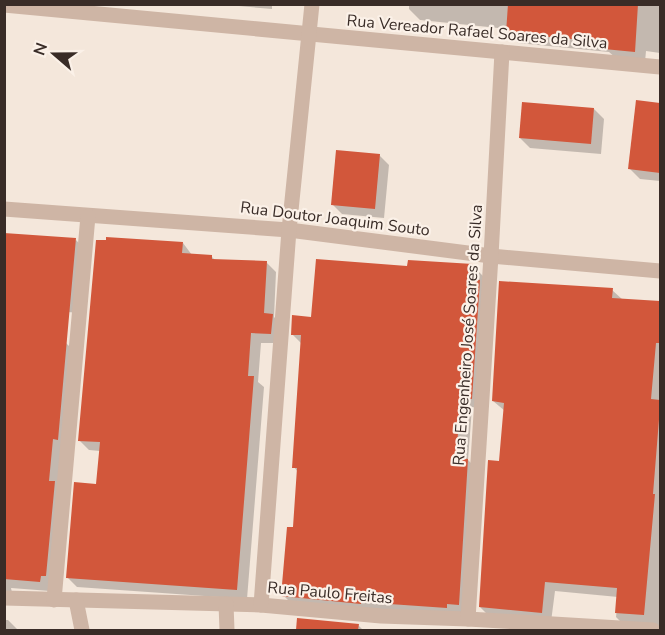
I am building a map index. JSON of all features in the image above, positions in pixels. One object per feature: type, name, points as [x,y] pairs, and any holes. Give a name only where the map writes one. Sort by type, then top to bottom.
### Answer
[{"type":"street","points":[[261,605],[289,230],[312,4]]},
{"type":"street","name":"Rua Vereador Rafael Soares da Silva","points":[[4,5],[660,67]]},
{"type":"street","name":"Rua Engenheiro José Soares da Silva","points":[[468,619],[502,52]]},
{"type":"street","name":"Rua Doutor Joaquim Souto","points":[[4,209],[289,230],[491,256],[660,271]]},
{"type":"street","points":[[54,600],[88,216]]},
{"type":"street","name":"Rua Paulo Freitas","points":[[4,598],[261,605],[380,623],[468,619],[513,626],[653,630]]},
{"type":"street","points":[[76,600],[82,630]]},
{"type":"street","points":[[226,604],[227,630]]},
{"type":"building","points":[[508,4],[638,4],[635,52],[604,49],[605,42],[506,33]]},
{"type":"building","points":[[636,100],[660,103],[660,173],[628,169]]},
{"type":"building","points":[[522,102],[594,108],[591,144],[519,138]]},
{"type":"building","points":[[336,150],[380,154],[375,209],[331,205]]},
{"type":"building","points":[[4,233],[76,238],[58,440],[53,439],[49,481],[55,481],[46,576],[41,576],[40,582],[4,579]]},
{"type":"building","points":[[106,237],[183,242],[182,253],[212,255],[212,259],[267,261],[264,313],[273,314],[271,334],[251,333],[248,376],[254,376],[237,590],[66,578],[74,482],[96,484],[100,442],[78,441],[96,240],[106,240]]},
{"type":"building","points":[[316,259],[407,266],[408,260],[473,264],[472,279],[480,280],[472,399],[461,397],[456,457],[468,459],[459,605],[447,604],[447,608],[361,602],[361,604],[281,596],[287,527],[293,527],[297,468],[292,468],[301,335],[291,335],[292,315],[311,317]]},
{"type":"building","points":[[499,281],[613,288],[612,298],[660,301],[660,343],[656,343],[651,399],[660,400],[660,407],[644,615],[615,613],[617,588],[545,582],[542,613],[479,607],[488,460],[499,461],[504,403],[492,401]]},
{"type":"building","points":[[297,618],[359,624],[358,630],[296,630]]}]
